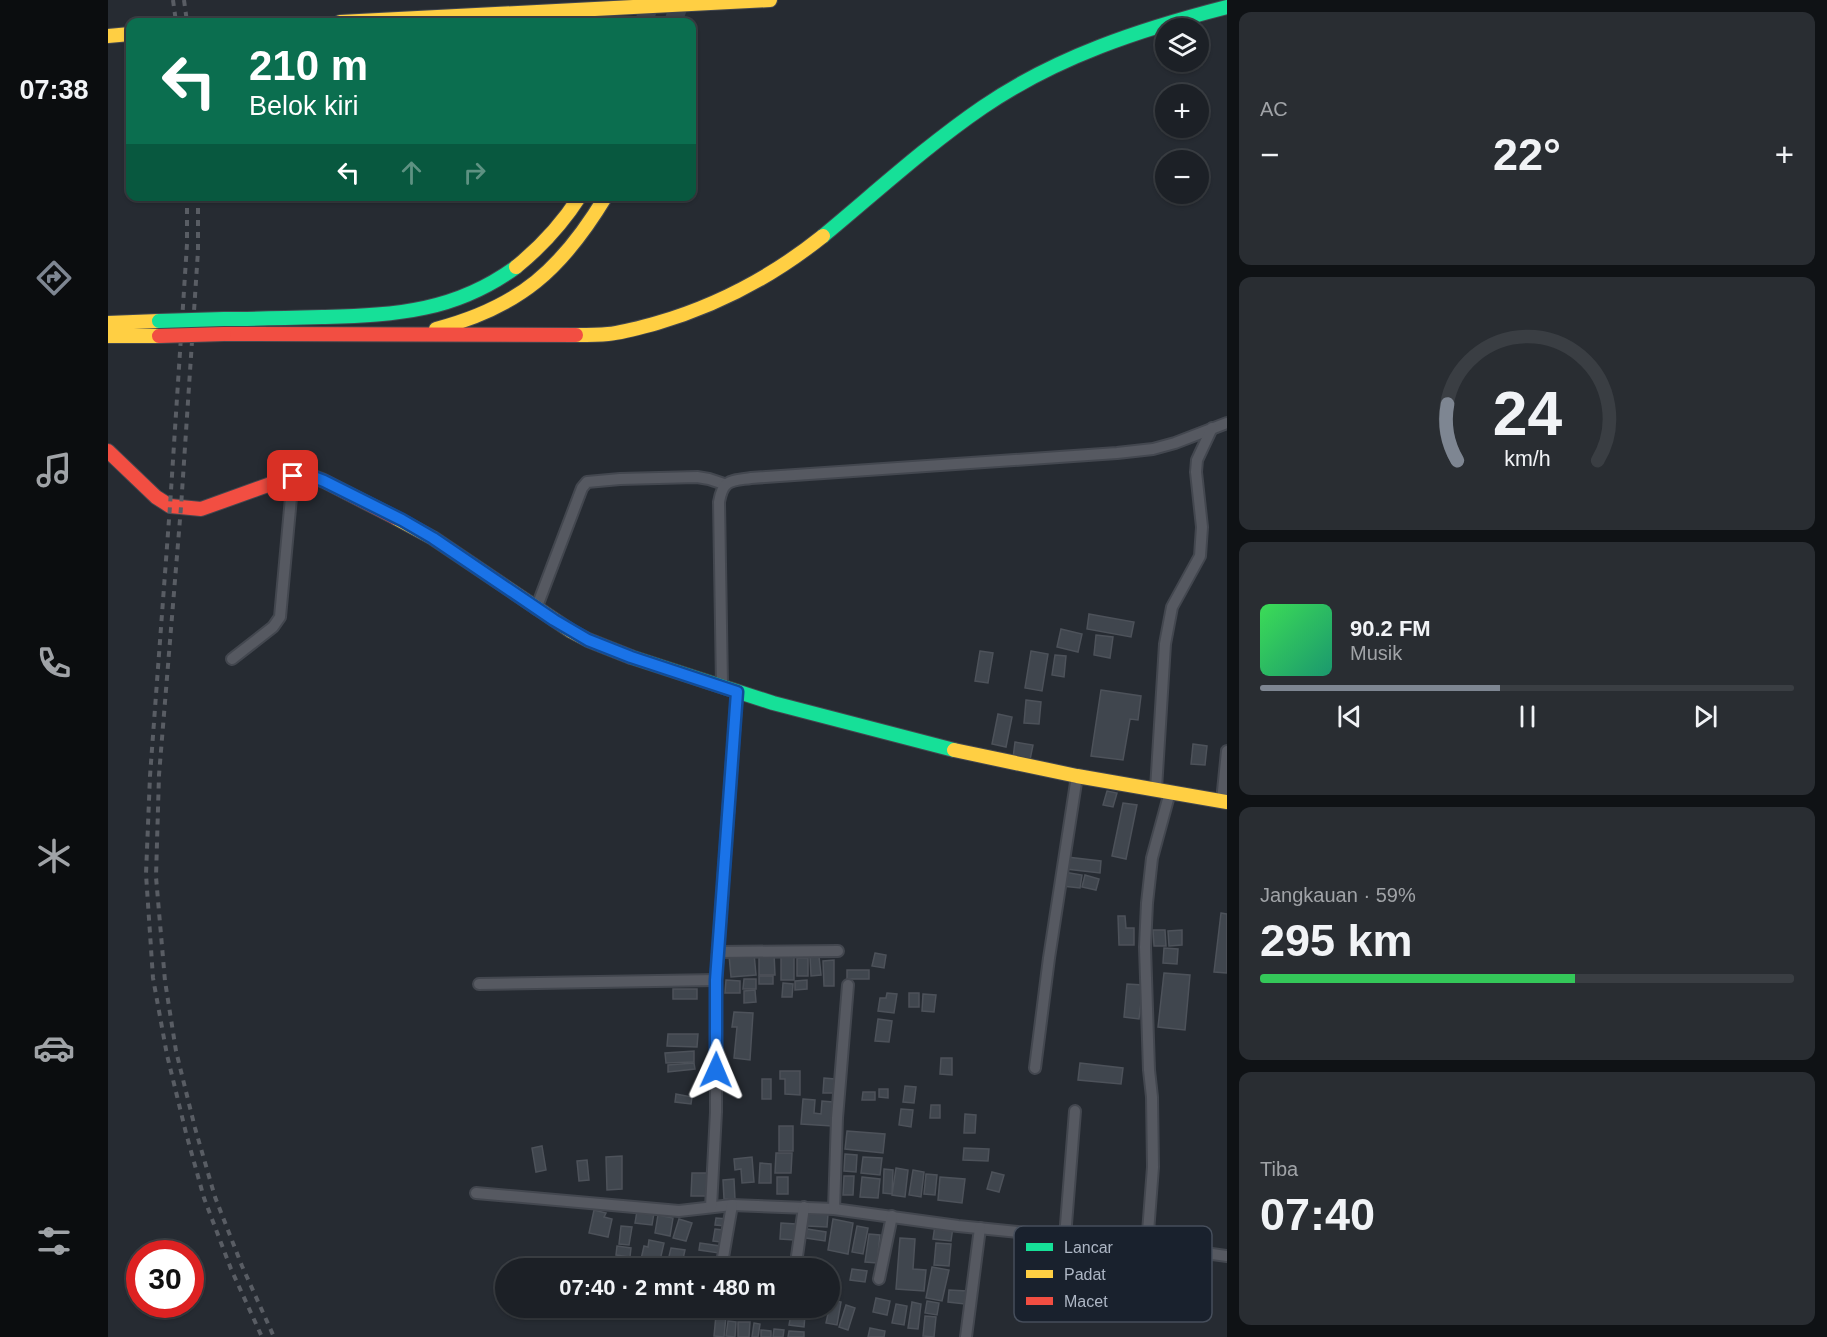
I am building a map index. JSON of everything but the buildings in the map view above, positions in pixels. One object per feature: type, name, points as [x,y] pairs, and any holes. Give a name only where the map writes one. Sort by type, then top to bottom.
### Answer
[{"type":"main road","points":[[418,18],[770,0]]},
{"type":"main road","points":[[108,336],[361,334],[563,336],[610,334],[678,317],[721,300],[785,265],[849,216],[932,144],[986,105],[1024,82],[1105,45],[1191,16],[1227,7]]},
{"type":"main road","points":[[108,36],[126,34]]},
{"type":"main road","points":[[108,323],[377,315],[414,311],[447,303],[493,283],[530,257],[563,221],[577,201]]},
{"type":"main road","points":[[361,334],[423,331],[446,326],[474,318],[513,298],[535,283],[570,250],[590,225],[603,201]]},
{"type":"main road","points":[[108,451],[156,498],[170,506],[201,509],[293,476],[311,476],[402,520],[433,538],[571,631],[631,657],[737,692],[969,754],[1225,802]]},
{"type":"street","points":[[722,686],[719,502],[724,484],[751,478],[1153,449],[1227,423]]},
{"type":"street","points":[[1148,1226],[1153,1167],[1145,947],[1152,858],[1163,790],[1166,633],[1176,596],[1200,556],[1202,527],[1196,472],[1197,460],[1212,428]]},
{"type":"street","points":[[232,659],[273,627],[280,617],[293,476]]},
{"type":"street","points":[[536,609],[582,488],[587,482],[620,478],[697,477],[724,484]]},
{"type":"street","points":[[711,1207],[716,1102],[716,980],[737,692]]},
{"type":"street","points":[[1225,802],[1227,751]]},
{"type":"street","points":[[1035,1068],[1049,958],[1077,776]]},
{"type":"street","points":[[718,952],[838,951]]},
{"type":"street","points":[[479,984],[716,980]]},
{"type":"street","points":[[834,1209],[837,1118],[848,985]]},
{"type":"street","points":[[1066,1226],[1076,1111]]},
{"type":"street","points":[[476,1193],[679,1211],[732,1205],[834,1209],[1014,1232]]},
{"type":"street","points":[[722,1258],[732,1205]]},
{"type":"street","points":[[797,1256],[804,1207]]},
{"type":"street","points":[[879,1279],[892,1216]]},
{"type":"street","points":[[966,1337],[980,1228]]},
{"type":"street","points":[[1212,1254],[1227,1256]]},
{"type":"tunnel","points":[[645,18],[651,0]]},
{"type":"tunnel","points":[[674,18],[681,0]]},
{"type":"railway","points":[[173,0],[175,18]]},
{"type":"railway","points":[[184,0],[186,18]]},
{"type":"railway","points":[[187,201],[187,244],[150,776],[146,874],[153,978],[167,1055],[186,1133],[204,1198],[231,1269],[262,1337]]},
{"type":"railway","points":[[198,201],[198,251],[181,507],[159,775],[156,877],[165,981],[176,1051],[195,1128],[215,1197],[242,1266],[274,1337]]},
{"type":"traffic: fast","points":[[823,236],[941,138],[1011,89],[1100,46],[1227,7]]},
{"type":"traffic: fast","points":[[224,319],[377,315],[425,308],[471,293],[494,282],[516,267]]},
{"type":"traffic: fast","points":[[159,321],[224,319]]},
{"type":"traffic: fast","points":[[631,657],[773,703],[954,750]]},
{"type":"traffic: slow","points":[[418,18],[770,0]]},
{"type":"traffic: slow","points":[[108,36],[126,34]]},
{"type":"traffic: slow","points":[[516,267],[551,234],[576,201]]},
{"type":"traffic: slow","points":[[436,329],[492,309],[536,282],[573,244],[603,201]]},
{"type":"traffic: slow","points":[[576,335],[627,331],[680,316],[744,288],[785,264],[823,236]]},
{"type":"traffic: slow","points":[[108,323],[159,321]]},
{"type":"traffic: slow","points":[[108,336],[159,336]]},
{"type":"traffic: slow","points":[[396,518],[433,538],[571,631],[631,657]]},
{"type":"traffic: slow","points":[[954,750],[1077,776],[1227,802]]},
{"type":"traffic: jam","points":[[224,334],[576,335]]},
{"type":"traffic: jam","points":[[159,336],[224,334]]},
{"type":"traffic: jam","points":[[108,451],[156,497],[170,506],[201,509],[293,476],[311,476],[396,518]]},
{"type":"route","points":[[293,476],[311,476],[324,481],[402,520],[588,640],[631,657],[737,692],[716,980],[716,1070]]}]
